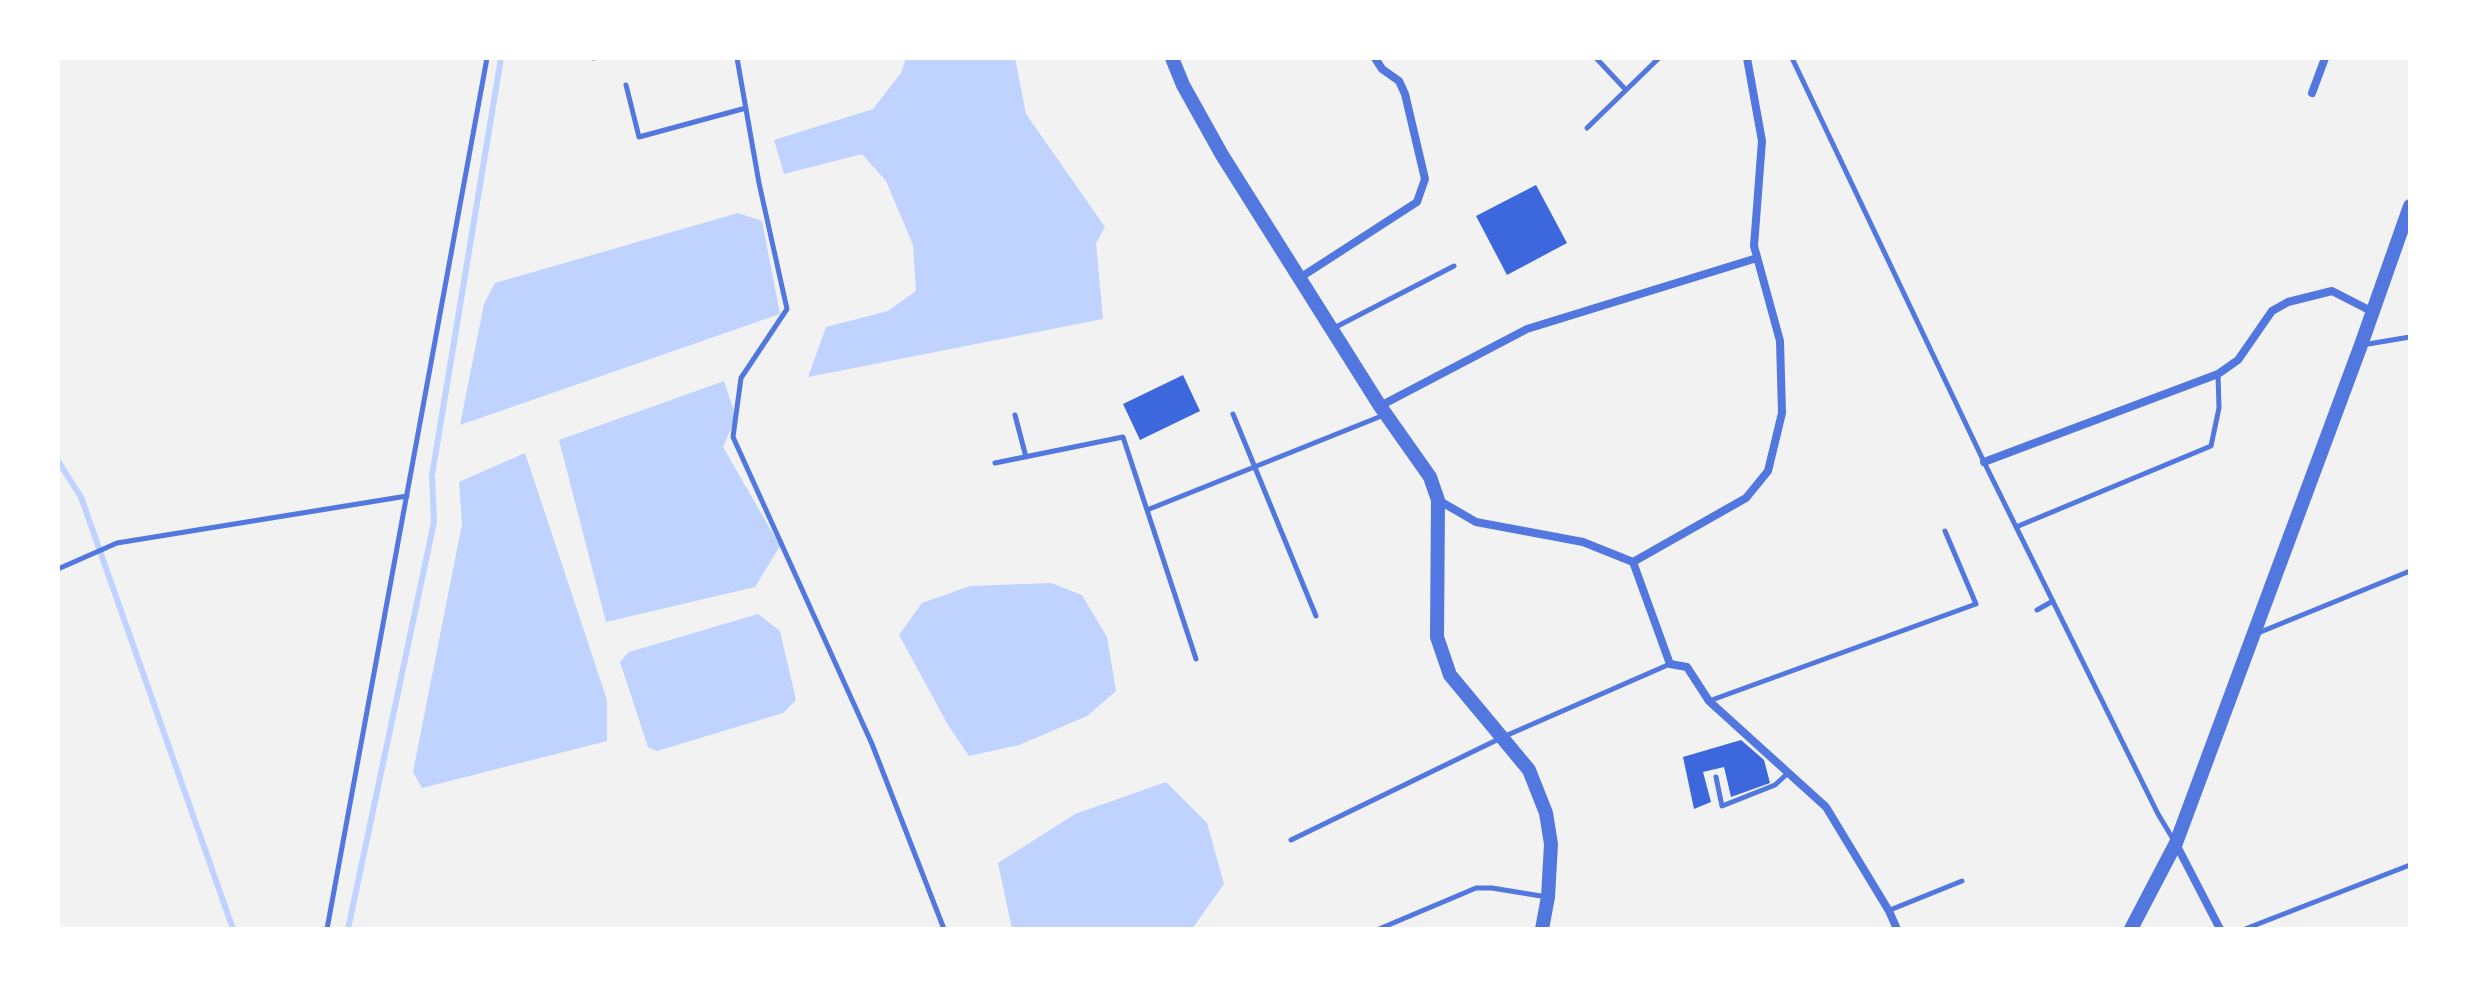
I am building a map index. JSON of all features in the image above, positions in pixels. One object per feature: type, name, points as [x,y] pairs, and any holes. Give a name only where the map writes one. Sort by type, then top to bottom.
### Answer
[{"type":"street","points":[[1172,58],[1183,85],[1222,155],[1298,279],[1430,477],[1438,500],[1437,637],[1450,675],[1529,770],[1546,813],[1551,844],[1548,897],[1542,929]]},
{"type":"street","points":[[1298,279],[1417,202],[1425,179],[1405,94],[1399,81],[1382,69],[1375,58]]},
{"type":"street","points":[[1633,562],[1746,498],[1768,471],[1782,413],[1780,341],[1754,246],[1762,141],[1747,58]]},
{"type":"street","points":[[2312,93],[2325,58]]},
{"type":"street","points":[[2131,929],[2176,843],[2410,206]]},
{"type":"street","points":[[1383,410],[1527,329],[1757,258]]},
{"type":"street","points":[[1984,462],[2218,374],[2238,360],[2272,311],[2288,302],[2332,291],[2373,312]]},
{"type":"street","points":[[1438,500],[1476,522],[1583,542],[1633,562],[1670,664],[1687,667],[1709,701],[1826,807],[1897,929]]},
{"type":"street","points":[[2176,843],[2220,929]]},
{"type":"lane","points":[[327,929],[487,58]]},
{"type":"lane","points":[[737,58],[759,183],[787,309],[741,378],[733,437],[872,744],[944,929]]},
{"type":"lane","points":[[1596,58],[1626,90]]},
{"type":"lane","points":[[1587,128],[1659,58]]},
{"type":"lane","points":[[1792,58],[1984,462],[2158,814],[2176,843]]},
{"type":"lane","points":[[626,85],[639,137],[746,108]]},
{"type":"lane","points":[[1331,329],[1454,266]]},
{"type":"lane","points":[[2361,345],[2410,337]]},
{"type":"lane","points":[[2016,527],[2211,446],[2219,408],[2218,374]]},
{"type":"lane","points":[[1147,510],[1257,466],[1383,410]]},
{"type":"lane","points":[[1233,414],[1257,466],[1316,616]]},
{"type":"lane","points":[[1015,415],[1026,457]]},
{"type":"lane","points":[[995,463],[1123,437],[1196,659]]},
{"type":"lane","points":[[58,569],[117,543],[407,496]]},
{"type":"lane","points":[[1709,701],[1976,604],[1945,531]]},
{"type":"lane","points":[[2254,635],[2410,571]]},
{"type":"lane","points":[[2037,610],[2053,601]]},
{"type":"lane","points":[[1291,840],[1503,737],[1670,664]]},
{"type":"lane","points":[[1716,777],[1722,806],[1775,785],[1789,773]]},
{"type":"lane","points":[[2245,929],[2410,865]]},
{"type":"lane","points":[[1889,911],[1962,881]]},
{"type":"lane","points":[[1379,929],[1476,888],[1548,897]]},
{"type":"water","points":[[906,58],[1015,58],[1026,114],[1105,227],[1096,243],[1103,319],[808,377],[826,327],[888,311],[916,291],[913,245],[886,181],[862,154],[784,174],[774,140],[873,109],[901,73]]},
{"type":"water","points":[[738,213],[762,221],[780,314],[460,425],[484,304],[495,283]]},
{"type":"water","points":[[724,381],[736,417],[723,447],[780,546],[755,587],[606,622],[559,440]]},
{"type":"water","points":[[525,453],[607,700],[607,741],[422,788],[413,772],[462,524],[459,482]]},
{"type":"water","points":[[1051,583],[1082,595],[1107,637],[1116,691],[1087,716],[1019,745],[969,756],[948,725],[899,635],[922,603],[970,586]]},
{"type":"water","points":[[758,614],[780,631],[796,700],[783,713],[657,751],[648,747],[620,662],[629,652]]},
{"type":"water","points":[[1166,782],[1207,823],[1224,884],[1192,929],[1012,929],[998,863],[1075,814]]},
{"type":"building","points":[[1536,185],[1567,243],[1507,275],[1476,216]]},
{"type":"building","points":[[1183,375],[1200,411],[1140,440],[1123,404]]},
{"type":"building","points":[[1741,740],[1764,760],[1770,783],[1731,797],[1724,767],[1703,772],[1711,802],[1694,809],[1683,757]]},
{"type":"waterway","points":[[348,929],[434,522],[432,475],[501,58]]},
{"type":"waterway","points":[[58,461],[81,497],[233,929]]}]
